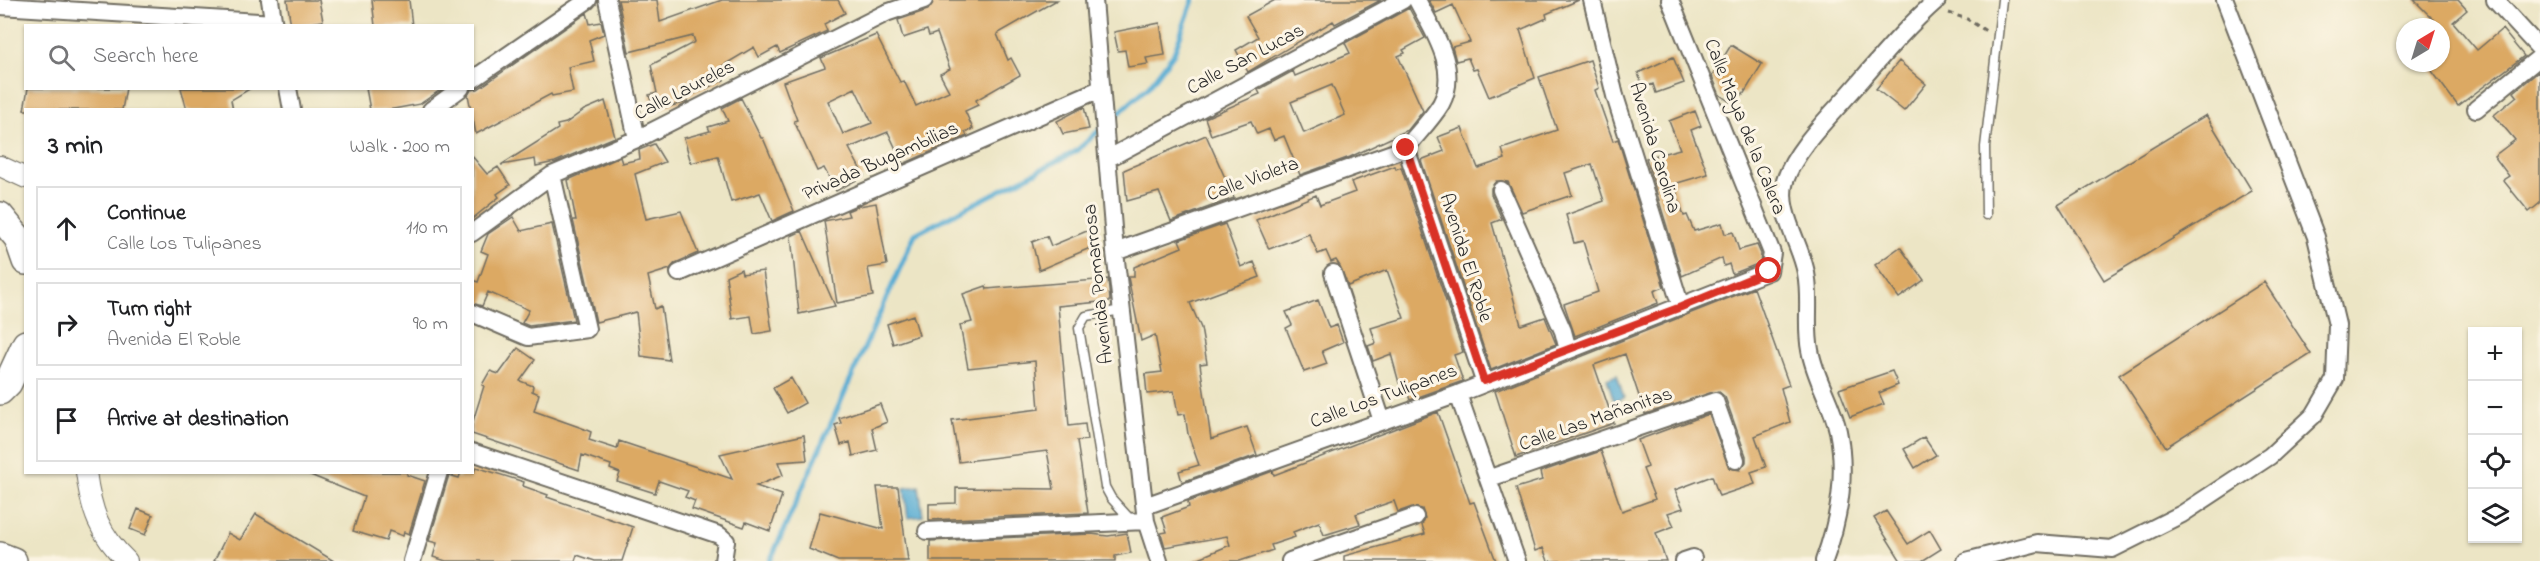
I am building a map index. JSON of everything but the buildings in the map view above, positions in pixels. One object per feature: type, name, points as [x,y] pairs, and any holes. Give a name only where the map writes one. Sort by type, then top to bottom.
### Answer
[{"type":"highway","points":[[0,216],[18,238],[24,255]]},
{"type":"highway","points":[[0,391],[8,383],[24,348]]},
{"type":"highway","points":[[0,556],[13,561]]},
{"type":"street","points":[[0,6],[35,5],[274,24],[270,0]]},
{"type":"street","points":[[474,79],[588,0]]},
{"type":"street","points":[[607,0],[637,139]]},
{"type":"street","points":[[874,0],[886,13]]},
{"type":"street","name":"Calle Laureles","points":[[474,232],[552,175],[637,139],[886,13],[924,0]]},
{"type":"street","name":"Avenida Pomarrosa","points":[[1094,0],[1100,94],[1141,516],[1159,561]]},
{"type":"street","name":"Calle San Lucas","points":[[1108,158],[1403,0]]},
{"type":"street","points":[[1406,148],[1440,105],[1448,88],[1448,69],[1417,0]]},
{"type":"street","name":"Avenida Carolina","points":[[1592,0],[1615,96],[1681,307]]},
{"type":"street","name":"Calle Maya de la Calera","points":[[1670,0],[1772,253],[1769,271]]},
{"type":"street","points":[[1966,561],[2037,543],[2112,549],[2182,514],[2270,456],[2314,415],[2335,379],[2337,326],[2316,237],[2225,0]]},
{"type":"street","points":[[2495,0],[2540,50]]},
{"type":"street","name":"Calle Maya de la Calera","points":[[1824,561],[1838,525],[1842,478],[1838,431],[1817,380],[1809,347],[1810,311],[1806,272],[1782,195],[1793,164],[1822,125],[1907,28],[1934,3]]},
{"type":"street","points":[[2476,110],[2540,57]]},
{"type":"street","points":[[288,90],[292,108]]},
{"type":"street","points":[[434,108],[458,90]]},
{"type":"street","name":"Privada Bugambilias","points":[[679,273],[1100,94]]},
{"type":"street","name":"Calle Violeta","points":[[1115,252],[1406,148]]},
{"type":"street","name":"Avenida El Roble","points":[[1406,148],[1484,381]]},
{"type":"street","points":[[0,166],[24,177]]},
{"type":"street","points":[[474,314],[528,337],[587,329],[552,175]]},
{"type":"street","points":[[1501,190],[1563,331],[1568,350]]},
{"type":"street","name":"Calle Los Tulipanes","points":[[927,531],[1141,516],[1769,271]]},
{"type":"street","points":[[1333,273],[1382,421]]},
{"type":"street","points":[[1458,394],[1490,478],[1517,561]]},
{"type":"street","name":"Calle Las Mañanitas","points":[[1490,478],[1715,401],[1736,460]]},
{"type":"street","points":[[474,453],[719,536],[726,541],[723,561]]},
{"type":"street","points":[[86,474],[91,508],[110,544],[127,561]]},
{"type":"street","points":[[412,561],[438,474]]},
{"type":"street","points":[[1290,561],[1415,517]]},
{"type":"lane","points":[[1986,215],[1985,147],[2002,0]]},
{"type":"lane","points":[[1122,310],[1086,316],[1079,328],[1105,487],[1111,498],[1141,516]]},
{"type":"path","points":[[1934,3],[1967,19],[1999,39]]},
{"type":"water","points":[[1617,375],[1624,398],[1614,401],[1607,379]]},
{"type":"water","points":[[919,486],[923,516],[908,518],[904,488]]},
{"type":"waterway","points":[[1109,122],[1149,86],[1174,53],[1193,0]]},
{"type":"waterway","points":[[770,561],[915,234],[1075,152],[1102,128]]},
{"type":"route","points":[[1406,148],[1484,381],[1681,307],[1769,271]]}]
